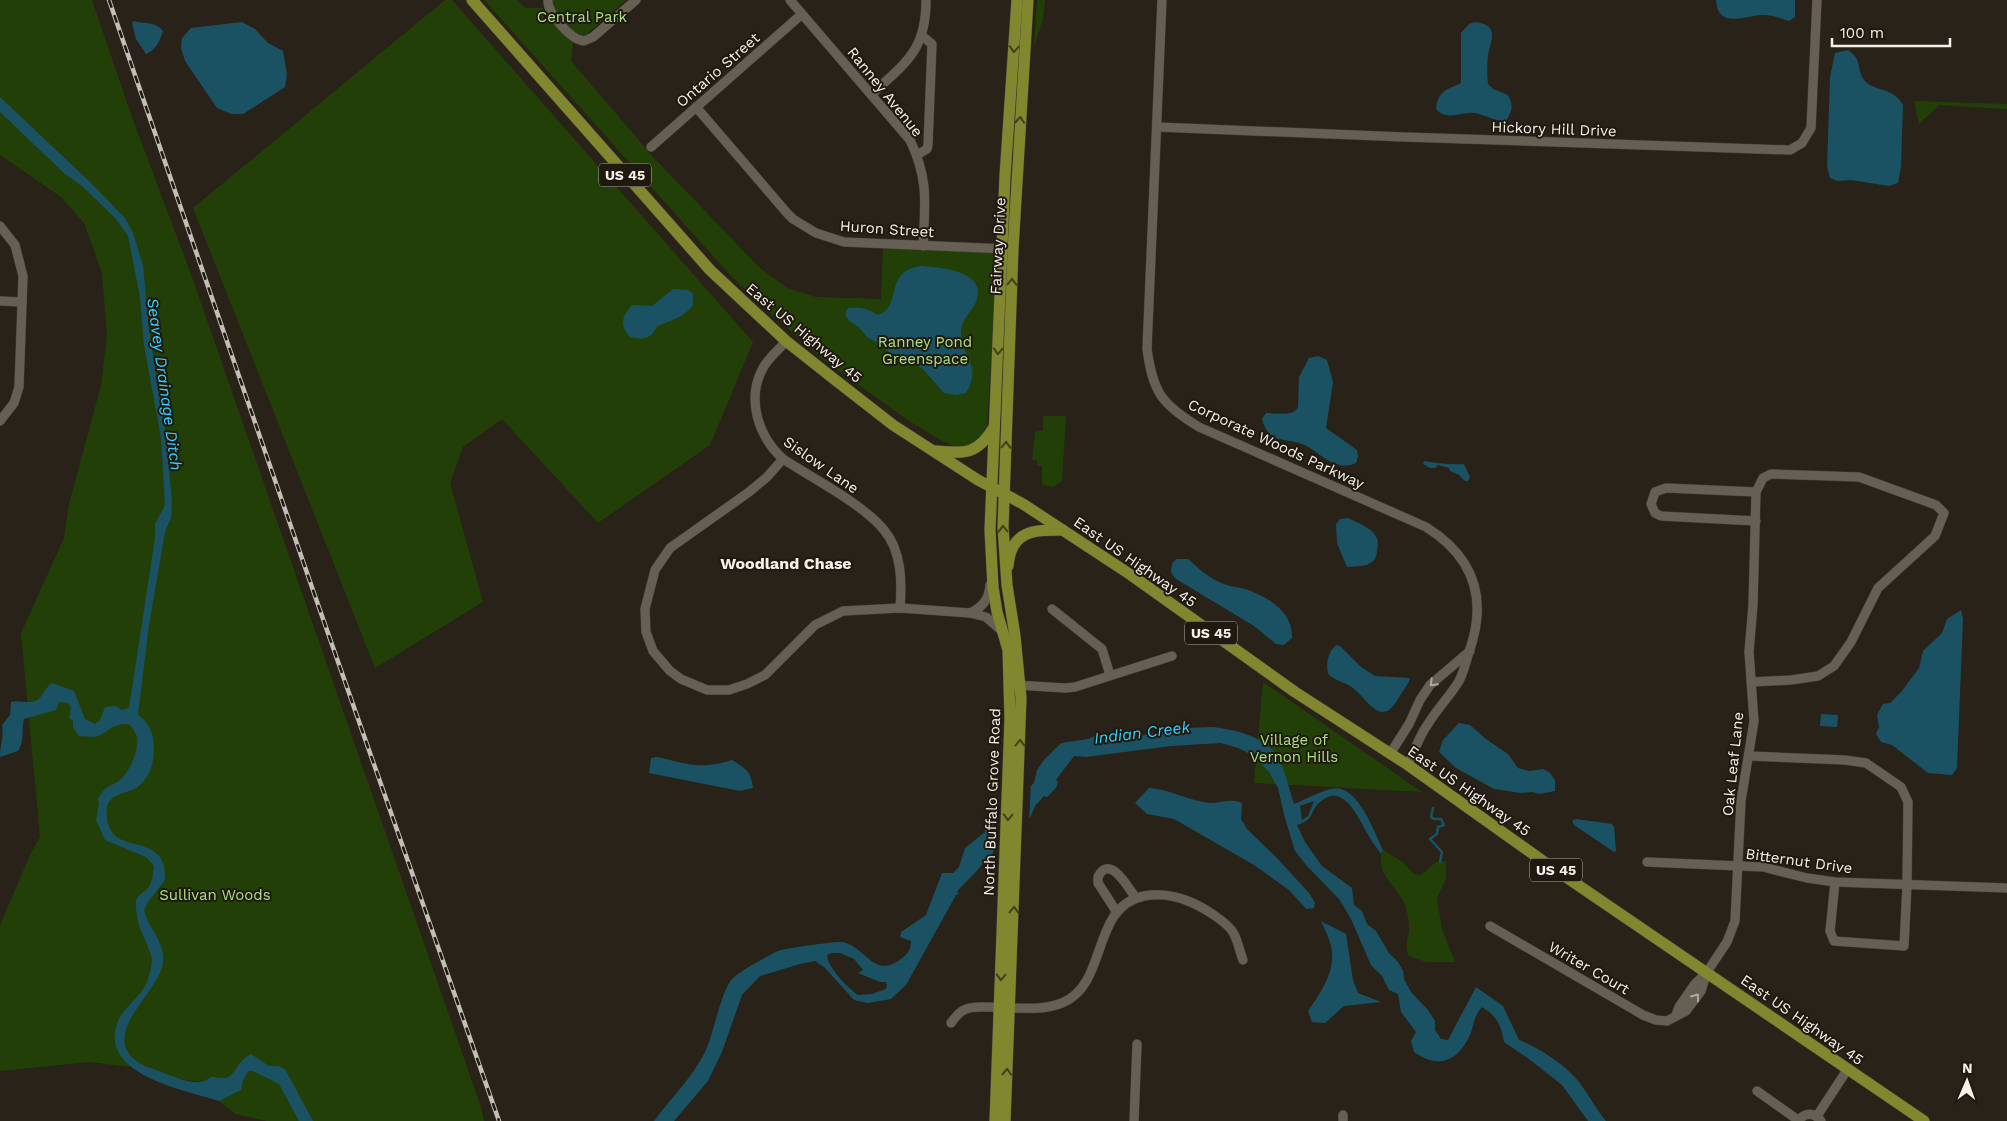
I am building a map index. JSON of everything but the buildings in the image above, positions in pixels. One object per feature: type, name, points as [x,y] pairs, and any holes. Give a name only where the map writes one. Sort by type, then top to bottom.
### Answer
[{"type":"main road","name":"East US Highway 45","points":[[472,0],[696,255],[786,342],[894,425],[1063,530],[1130,575],[1295,692],[1408,765],[1548,864],[1924,1121]]},
{"type":"main road","name":"Fairway Drive","points":[[1004,493],[1007,249],[1005,176],[1017,0]]},
{"type":"main road","name":"Fairway Drive","points":[[991,486],[1007,249],[1028,0]]},
{"type":"main road","points":[[932,450],[955,452],[975,449],[987,438],[994,425]]},
{"type":"main road","name":"North Buffalo Grove Road","points":[[991,486],[993,586],[998,612],[1006,637],[1015,685]]},
{"type":"main road","name":"North Buffalo Grove Road","points":[[996,1121],[1005,1007],[1014,792],[1015,685],[1003,536],[1004,493]]},
{"type":"main road","points":[[1007,585],[1008,560],[1014,544],[1024,533],[1037,530],[1063,530]]},
{"type":"main road","name":"North Buffalo Grove Road","points":[[1005,1007],[1005,1121]]},
{"type":"street","points":[[548,0],[550,12],[573,38],[584,41],[593,37],[636,0]]},
{"type":"street","name":"Ranney Avenue","points":[[790,0],[905,132],[917,156],[925,188],[923,246]]},
{"type":"street","points":[[872,94],[908,59],[922,36],[926,18],[926,0]]},
{"type":"street","name":"Corporate Woods Parkway","points":[[1162,0],[1147,349],[1150,374],[1160,396],[1178,414],[1199,426],[1426,527],[1439,535],[1457,552],[1467,566],[1476,592],[1478,616],[1476,634],[1460,680],[1426,725],[1408,765]]},
{"type":"street","name":"Hickory Hill Drive","points":[[1157,127],[1404,138],[1790,150],[1802,143],[1811,128],[1817,0]]},
{"type":"street","name":"Ontario Street","points":[[651,147],[802,14]]},
{"type":"street","points":[[917,156],[927,149],[928,145],[932,53],[932,44],[922,36]]},
{"type":"street","name":"Huron Street","points":[[696,107],[787,213],[816,233],[844,242],[1007,249]]},
{"type":"street","points":[[0,226],[11,238],[20,261],[23,276],[19,387],[14,403],[0,421]]},
{"type":"street","points":[[0,301],[22,302]]},
{"type":"street","name":"Sislow Lane","points":[[786,342],[769,358],[757,382],[755,396],[758,420],[763,435],[783,459],[869,515],[885,531],[896,553],[900,574],[900,608]]},
{"type":"street","points":[[783,459],[750,492],[670,548],[655,570],[645,609],[646,632],[653,651],[670,671],[681,679],[708,690],[729,690],[747,684],[764,674],[815,625],[843,611],[862,609],[900,608],[970,613],[986,617],[998,626],[1006,637]]},
{"type":"street","points":[[1752,682],[1791,680],[1818,676],[1834,666],[1851,642],[1878,588],[1935,536],[1944,513],[1936,505],[1859,477],[1770,474],[1763,478],[1756,492],[1666,488],[1655,492],[1651,504],[1655,513],[1661,516],[1756,521]]},
{"type":"street","name":"Oak Leaf Lane","points":[[1707,972],[1727,942],[1735,921],[1741,801],[1750,756],[1754,721],[1749,652],[1756,492]]},
{"type":"street","points":[[970,613],[984,603],[989,596],[990,585],[987,556],[991,544]]},
{"type":"street","points":[[1052,609],[1102,649],[1110,675]]},
{"type":"street","points":[[1390,754],[1430,685],[1470,650]]},
{"type":"street","points":[[1015,685],[1075,687],[1172,656]]},
{"type":"street","points":[[1750,756],[1845,760],[1866,763],[1901,788],[1908,802],[1904,946],[1834,941],[1830,931],[1835,882]]},
{"type":"street","name":"Bitternut Drive","points":[[1646,862],[1763,867],[1807,878],[1835,882],[2007,888]]},
{"type":"street","points":[[1116,911],[1098,883],[1100,873],[1104,870],[1109,869],[1118,873],[1136,898]]},
{"type":"street","points":[[951,1023],[963,1010],[973,1007],[1036,1008],[1063,1003],[1080,991],[1089,976],[1105,933],[1116,911],[1136,898],[1156,894],[1176,896],[1196,904],[1226,925],[1234,934],[1242,960]]},
{"type":"street","name":"Writer Court","points":[[1490,926],[1642,1015],[1656,1020],[1667,1021],[1676,1015],[1679,1007],[1694,985],[1707,972]]},
{"type":"street","points":[[1134,1121],[1137,1044]]},
{"type":"street","points":[[1757,1091],[1798,1120],[1805,1115],[1819,1118],[1847,1070]]},
{"type":"green space","name":"Sullivan Woods","points":[[0,0],[92,0],[133,120],[192,277],[481,1107],[484,1121],[267,1121],[235,1114],[219,1101],[220,1085],[173,1078],[134,1060],[129,1067],[90,1062],[0,1071],[0,925],[30,855],[40,837],[21,633],[64,538],[69,504],[101,385],[107,335],[102,273],[84,223],[61,197],[0,155]]},
{"type":"green space","points":[[445,0],[452,0],[753,342],[710,445],[598,523],[502,419],[463,447],[450,483],[483,602],[375,668],[193,208]]},
{"type":"green space","name":"Ranney Pond Greenspace","points":[[484,0],[517,0],[525,8],[542,8],[573,42],[571,61],[654,158],[760,268],[787,288],[816,297],[881,299],[883,247],[988,252],[995,254],[998,260],[987,426],[978,440],[968,445],[955,446],[942,441],[909,421],[825,361],[752,297],[721,265]]},
{"type":"green space","name":"Central Park","points":[[551,0],[626,0],[587,34],[581,36],[576,34],[562,21]]},
{"type":"green space","points":[[1037,0],[1045,0],[1043,19],[1034,46]]},
{"type":"green space","points":[[1914,101],[2007,104],[2007,109],[1939,105],[1919,124]]},
{"type":"green space","points":[[1043,416],[1066,416],[1062,481],[1053,487],[1042,485],[1042,466],[1037,466],[1037,460],[1032,460],[1035,432],[1043,430]]},
{"type":"green space","name":"Village of Vernon Hills","points":[[1263,682],[1422,792],[1254,783]]},
{"type":"green space","points":[[1383,850],[1403,862],[1414,874],[1421,875],[1436,862],[1446,861],[1446,879],[1437,898],[1442,929],[1455,962],[1426,962],[1409,956],[1407,951],[1409,923],[1407,914],[1404,902],[1383,872],[1381,858]]},
{"type":"water","points":[[1716,0],[1795,0],[1795,17],[1789,21],[1766,15],[1733,19],[1726,18],[1721,15]]},
{"type":"water","points":[[134,21],[153,24],[163,31],[157,45],[146,54],[136,39],[132,23]]},
{"type":"water","points":[[242,22],[255,29],[268,43],[283,51],[287,74],[285,87],[243,114],[231,114],[217,108],[185,61],[181,48],[182,38],[191,28]]},
{"type":"water","points":[[1475,22],[1488,26],[1491,30],[1492,39],[1487,62],[1488,84],[1493,89],[1508,95],[1510,99],[1510,114],[1506,121],[1495,120],[1473,113],[1446,115],[1436,109],[1441,95],[1461,83],[1461,33],[1469,24]]},
{"type":"water","points":[[1848,50],[1856,57],[1862,76],[1868,84],[1894,95],[1903,105],[1901,167],[1898,183],[1889,186],[1851,180],[1838,181],[1830,178],[1827,166],[1830,77],[1835,53]]},
{"type":"water","points":[[0,97],[91,183],[125,218],[133,233],[143,265],[149,329],[166,437],[172,502],[171,518],[165,532],[149,625],[138,714],[148,724],[152,736],[154,744],[153,761],[147,777],[142,783],[136,788],[112,799],[107,806],[108,822],[112,832],[123,841],[152,850],[160,858],[165,870],[165,880],[144,910],[162,948],[163,962],[160,974],[128,1023],[125,1036],[126,1048],[134,1059],[143,1065],[187,1081],[197,1082],[212,1077],[223,1078],[230,1076],[243,1059],[251,1054],[269,1066],[278,1066],[285,1069],[313,1121],[299,1121],[279,1084],[253,1071],[248,1071],[241,1090],[219,1101],[165,1085],[146,1076],[130,1066],[119,1053],[115,1038],[119,1019],[146,984],[152,965],[151,954],[138,921],[136,902],[138,897],[150,886],[154,866],[146,857],[105,840],[96,820],[98,799],[101,794],[106,788],[124,776],[134,758],[137,739],[132,727],[128,724],[120,725],[98,736],[79,736],[73,727],[73,721],[69,718],[71,708],[68,703],[59,702],[56,710],[24,719],[18,751],[0,757],[2,725],[10,715],[11,702],[36,701],[52,683],[74,691],[85,719],[95,724],[100,720],[105,707],[116,706],[122,710],[129,708],[155,538],[155,524],[165,505],[161,438],[144,345],[140,297],[128,236],[116,219],[82,186],[65,174],[0,112]]},
{"type":"water","points":[[920,266],[961,273],[976,284],[978,293],[975,304],[963,322],[961,330],[963,344],[972,369],[971,384],[966,393],[957,395],[944,393],[923,369],[900,357],[891,355],[883,346],[867,337],[859,327],[849,321],[845,314],[848,308],[852,307],[864,308],[878,315],[885,311],[890,305],[901,275]]},
{"type":"water","points":[[673,289],[688,290],[693,294],[693,305],[686,313],[657,326],[652,334],[646,338],[630,337],[624,329],[623,321],[632,305],[652,306]]},
{"type":"water","points":[[1318,356],[1327,360],[1333,382],[1326,428],[1357,450],[1358,457],[1356,463],[1341,465],[1334,463],[1309,447],[1276,438],[1269,432],[1263,422],[1262,419],[1266,413],[1284,414],[1296,410],[1298,407],[1299,377],[1309,358]]},
{"type":"water","points":[[1424,461],[1464,464],[1470,477],[1468,481],[1465,481],[1459,475],[1450,471],[1449,468],[1438,465],[1435,468],[1430,468],[1423,464]]},
{"type":"water","points":[[1348,518],[1373,532],[1377,539],[1376,556],[1371,563],[1347,567],[1337,543],[1336,524],[1340,519]]},
{"type":"water","points":[[1177,559],[1188,559],[1219,582],[1245,589],[1262,596],[1278,606],[1288,620],[1292,638],[1284,645],[1276,644],[1254,626],[1176,579],[1171,569],[1173,562]]},
{"type":"water","points":[[1961,610],[1963,619],[1957,768],[1952,775],[1928,773],[1892,745],[1881,742],[1876,734],[1879,727],[1877,715],[1883,704],[1890,703],[1902,691],[1919,668],[1923,651],[1942,633],[1947,619]]},
{"type":"water","points":[[1337,645],[1361,667],[1375,676],[1410,678],[1391,708],[1385,712],[1373,708],[1356,690],[1329,675],[1327,667],[1328,658],[1331,651]]},
{"type":"water","points":[[1821,714],[1838,715],[1837,727],[1820,726]]},
{"type":"water","points":[[1459,723],[1470,725],[1508,754],[1518,768],[1529,771],[1543,769],[1550,773],[1555,780],[1555,791],[1539,794],[1494,789],[1456,768],[1439,752],[1443,740]]},
{"type":"water","name":"Indian Creek","points":[[1211,727],[1240,732],[1267,745],[1279,759],[1286,775],[1294,804],[1331,789],[1340,789],[1349,793],[1357,800],[1383,850],[1381,854],[1358,817],[1342,798],[1328,797],[1316,806],[1310,818],[1297,825],[1305,842],[1322,866],[1352,888],[1354,905],[1362,911],[1367,924],[1376,931],[1389,953],[1398,962],[1411,992],[1428,1010],[1435,1021],[1435,1030],[1441,1039],[1448,1040],[1476,987],[1503,1006],[1519,1040],[1535,1047],[1552,1058],[1574,1076],[1606,1121],[1588,1121],[1562,1085],[1504,1042],[1498,1022],[1482,1007],[1476,1016],[1468,1039],[1463,1047],[1451,1058],[1438,1061],[1430,1060],[1414,1052],[1411,1041],[1416,1032],[1401,1012],[1398,994],[1389,990],[1382,976],[1371,965],[1351,919],[1339,899],[1295,851],[1278,788],[1269,772],[1252,755],[1221,743],[1171,746],[1086,757],[1074,756],[1056,780],[1058,782],[1056,788],[1047,797],[1044,796],[1035,806],[1031,816],[991,855],[985,858],[981,866],[957,892],[959,894],[956,895],[906,985],[891,999],[868,1003],[854,1000],[824,967],[815,961],[760,976],[742,995],[722,1052],[708,1081],[674,1121],[654,1121],[699,1063],[708,1046],[724,994],[732,979],[738,974],[781,950],[838,942],[857,949],[876,964],[883,966],[891,964],[909,951],[911,941],[900,937],[901,932],[926,915],[942,873],[953,873],[959,867],[965,848],[985,832],[984,827],[988,820],[992,822],[1034,783],[1037,770],[1061,743],[1088,739],[1097,735],[1115,742],[1148,734],[1188,728]],"holes":[[[1314,801],[1308,816],[1302,820],[1300,806]],[[840,953],[854,959],[863,970],[858,973],[880,982],[885,982],[887,984],[886,989],[872,994],[858,995],[844,983],[831,966],[827,955]]]},
{"type":"water","points":[[657,757],[694,765],[712,765],[732,760],[747,771],[753,788],[740,791],[649,773],[651,758]]},
{"type":"water","points":[[1149,788],[1164,790],[1202,802],[1234,801],[1242,803],[1241,819],[1247,829],[1309,893],[1315,903],[1314,908],[1306,909],[1289,890],[1254,865],[1174,819],[1147,814],[1135,803]]},
{"type":"water","points":[[1576,819],[1612,824],[1614,827],[1616,851],[1614,852],[1574,825],[1572,821]]},
{"type":"water","points":[[1321,921],[1346,934],[1353,980],[1358,993],[1381,1002],[1344,1006],[1325,1023],[1312,1022],[1308,1011],[1318,997],[1330,973],[1332,964],[1331,946]]},
{"type":"pier","points":[[1031,782],[1029,822],[993,857],[994,816]]},
{"type":"waterway","points":[[1433,808],[1431,817],[1441,819],[1444,825],[1438,827],[1437,834],[1430,839],[1442,852],[1440,862]]},
{"type":"railway","points":[[109,0],[499,1121]]},
{"type":"district","name":"Woodland Chase","points":[[786,563]]},
{"type":"water label","name":"Seavey Drainage Ditch","points":[[165,384]]}]
